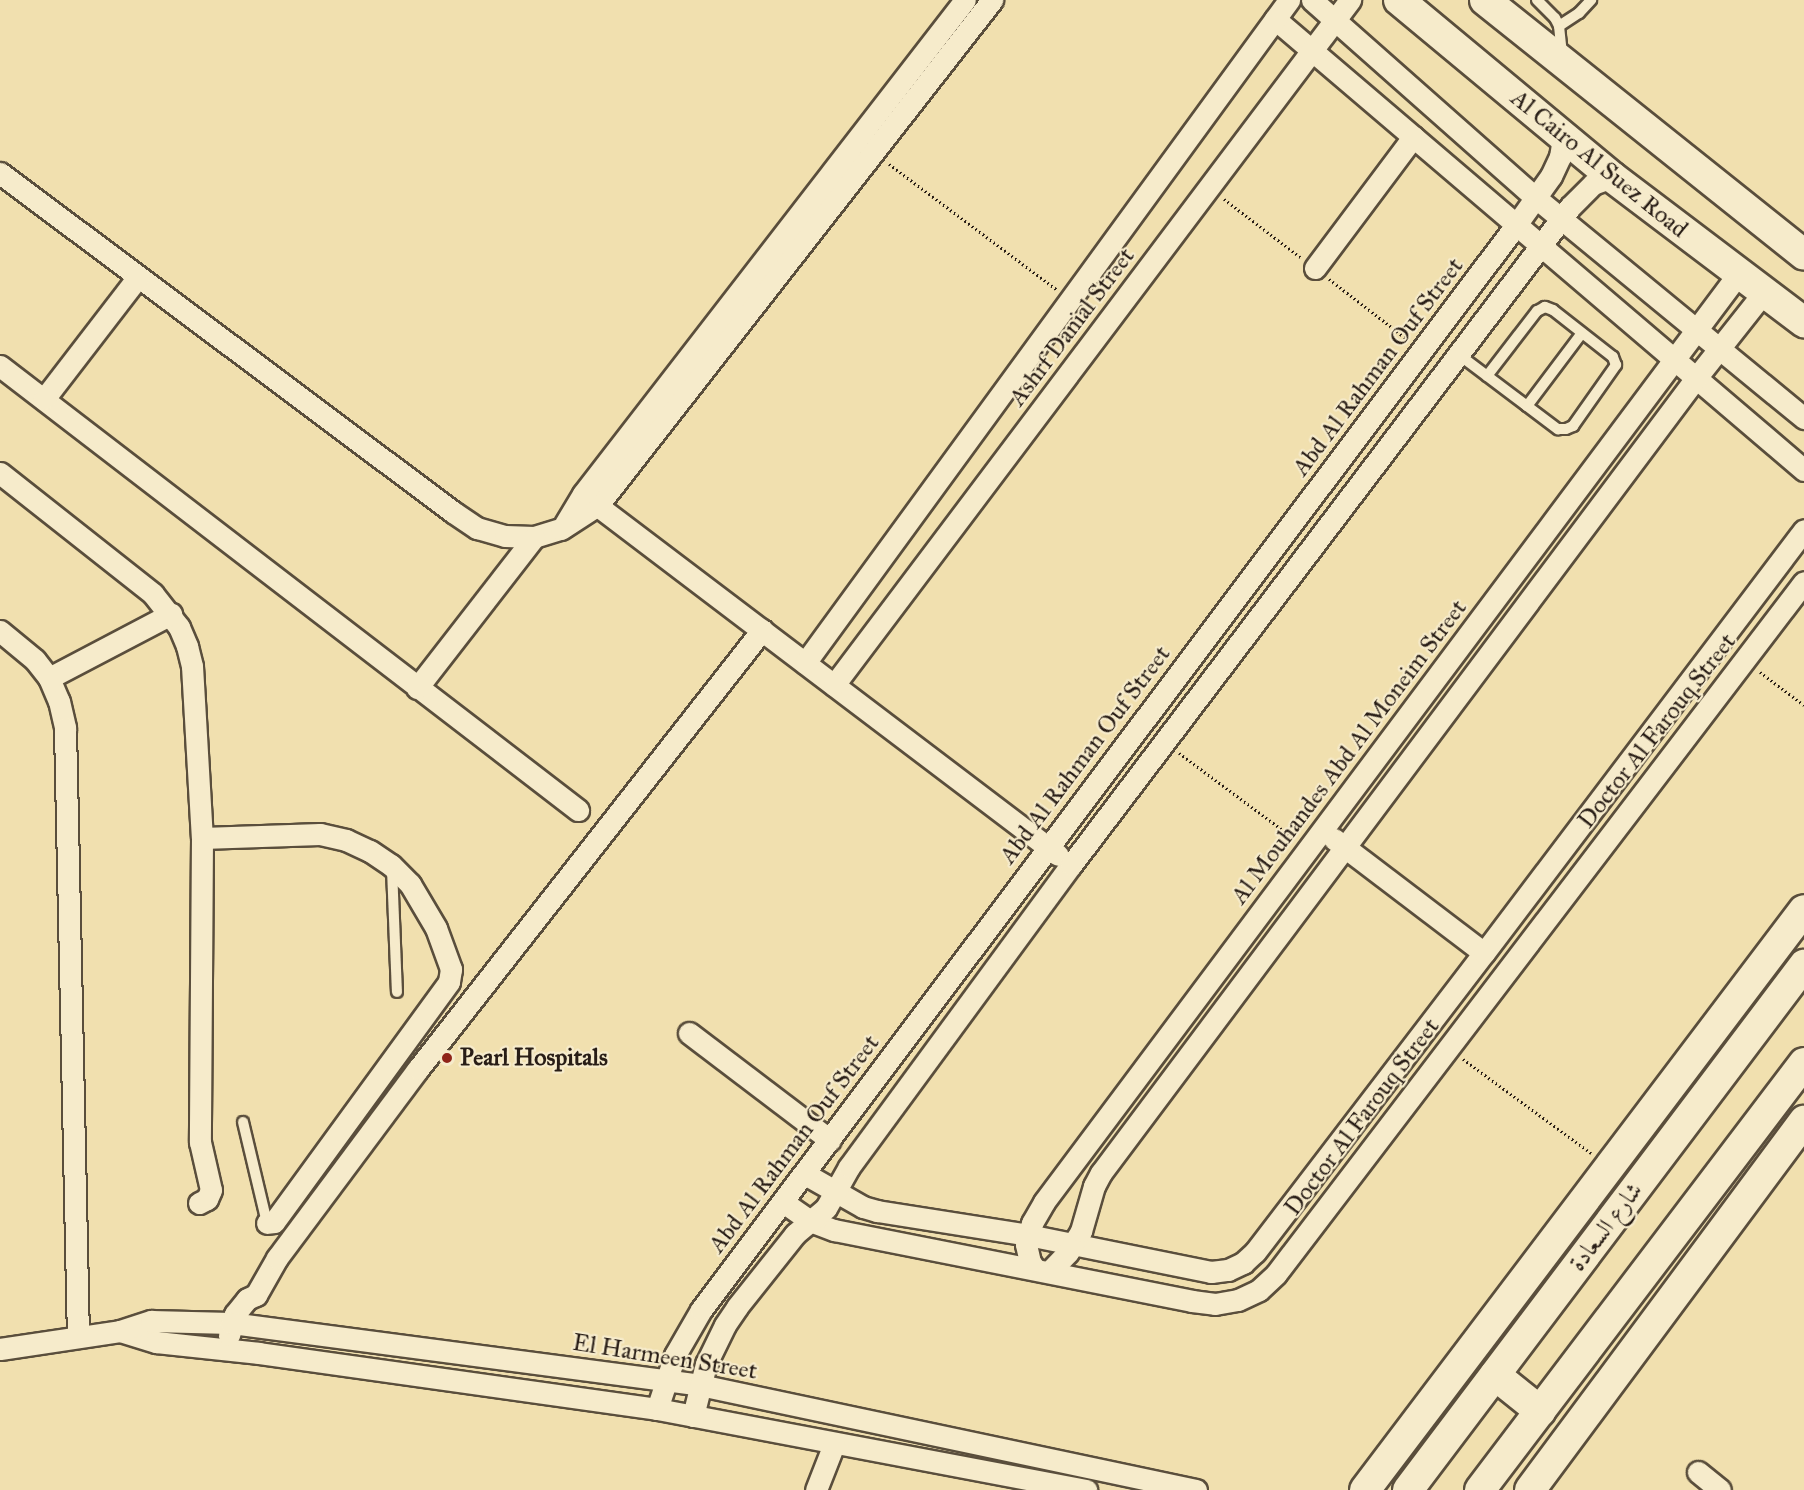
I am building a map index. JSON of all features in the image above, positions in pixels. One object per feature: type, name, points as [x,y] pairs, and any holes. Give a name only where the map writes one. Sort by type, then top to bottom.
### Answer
[{"type":"street","points":[[591,500],[965,0]]},
{"type":"street","points":[[0,173],[453,512],[477,528],[505,536],[534,537],[561,529],[591,500],[873,152],[992,0]]},
{"type":"street","name":"Ashrf Danial Street","points":[[805,663],[1289,0]]},
{"type":"street","points":[[1312,0],[1536,198],[1804,418]]},
{"type":"street","name":"Ashrf Danial Street","points":[[834,685],[1350,0]]},
{"type":"street","name":"Al Cairo Al Suez Road","points":[[1399,0],[1612,177],[1804,322]]},
{"type":"street","points":[[1485,0],[1804,255]]},
{"type":"street","points":[[1275,20],[1804,470]]},
{"type":"street","points":[[1315,268],[1413,137]]},
{"type":"street","name":"Abd Al Rahman Ouf Street","points":[[657,1409],[665,1379],[679,1348],[701,1310],[1536,198],[1560,157],[1563,137]]},
{"type":"street","points":[[693,1416],[700,1385],[724,1325],[783,1249],[826,1208],[857,1156],[1071,865],[1561,218],[1593,183],[1612,177]]},
{"type":"street","name":"Al Mouhandes Abd Al Moneim Street","points":[[1028,1235],[1044,1202],[1739,273]]},
{"type":"street","points":[[44,399],[138,277]]},
{"type":"street","points":[[1028,1235],[1027,1253],[1042,1271],[1073,1245],[1101,1173],[1696,378],[1764,292]]},
{"type":"street","points":[[0,366],[578,810]]},
{"type":"street","points":[[0,473],[136,578],[171,614],[187,646],[192,666],[202,838],[200,1142],[211,1190],[207,1199],[199,1203]]},
{"type":"street","points":[[591,500],[1071,865]]},
{"type":"street","name":"Doctor Al Farouq Street","points":[[805,1174],[863,1207],[877,1211],[1028,1235],[1211,1272],[1235,1266],[1255,1252],[1804,530]]},
{"type":"street","points":[[417,688],[534,537]]},
{"type":"street","name":"Doctor Al Farouq Street","points":[[783,1203],[810,1221],[834,1230],[1215,1304],[1238,1300],[1259,1290],[1276,1274],[1804,582]]},
{"type":"street","points":[[49,678],[171,614]]},
{"type":"street","points":[[227,1349],[231,1323],[240,1306],[256,1295],[270,1266],[418,1069],[762,630]]},
{"type":"street","points":[[0,631],[35,660],[49,678],[59,701],[65,728],[78,1336]]},
{"type":"street","points":[[1322,830],[1484,953]]},
{"type":"street","points":[[202,838],[320,834],[346,840],[370,850],[391,865],[410,884],[436,928],[451,972],[449,982],[274,1222],[267,1223]]},
{"type":"street","points":[[1365,1490],[1804,910]]},
{"type":"street","name":"شارع السعادة","points":[[1408,1490],[1804,965]]},
{"type":"street","points":[[689,1033],[830,1140]]},
{"type":"street","points":[[397,1052],[418,1069]]},
{"type":"street","points":[[1480,1490],[1804,1063]]},
{"type":"street","points":[[376,1081],[398,1098]]},
{"type":"street","points":[[1530,1490],[1804,1121]]},
{"type":"street","points":[[1735,1214],[1741,1146]]},
{"type":"street","points":[[1560,1232],[1622,1206]]},
{"type":"street","points":[[1255,1252],[1276,1274]]},
{"type":"street","points":[[256,1295],[262,1327],[259,1353]]},
{"type":"street","name":"El Harmeen Street","points":[[0,1349],[120,1331],[151,1321],[231,1323],[700,1385],[1196,1490]]},
{"type":"street","name":"El Harmeen Street","points":[[120,1331],[156,1342],[259,1353],[657,1409],[1086,1490]]},
{"type":"street","points":[[1495,1375],[1540,1411]]},
{"type":"street","points":[[816,1490],[834,1444]]},
{"type":"street","points":[[1698,1472],[1720,1490]]},
{"type":"lane","points":[[1537,0],[1559,26],[1563,49],[1561,61]]},
{"type":"lane","points":[[1559,26],[1579,13],[1591,0]]},
{"type":"lane","points":[[1458,354],[1487,376],[1558,429],[1573,426],[1616,365],[1612,357],[1553,310],[1545,307],[1537,311],[1487,376]]},
{"type":"lane","points":[[1527,406],[1582,333]]},
{"type":"lane","points":[[391,865],[397,992]]},
{"type":"lane","points":[[243,1122],[267,1223]]},
{"type":"path","points":[[873,152],[1070,299]]},
{"type":"path","points":[[1744,660],[1804,705]]},
{"type":"path","points":[[1164,742],[1308,849]]},
{"type":"path","points":[[1447,1047],[1610,1166]]},
{"type":"place","name":"Pearl Hospitals","points":[[447,1058]]}]
